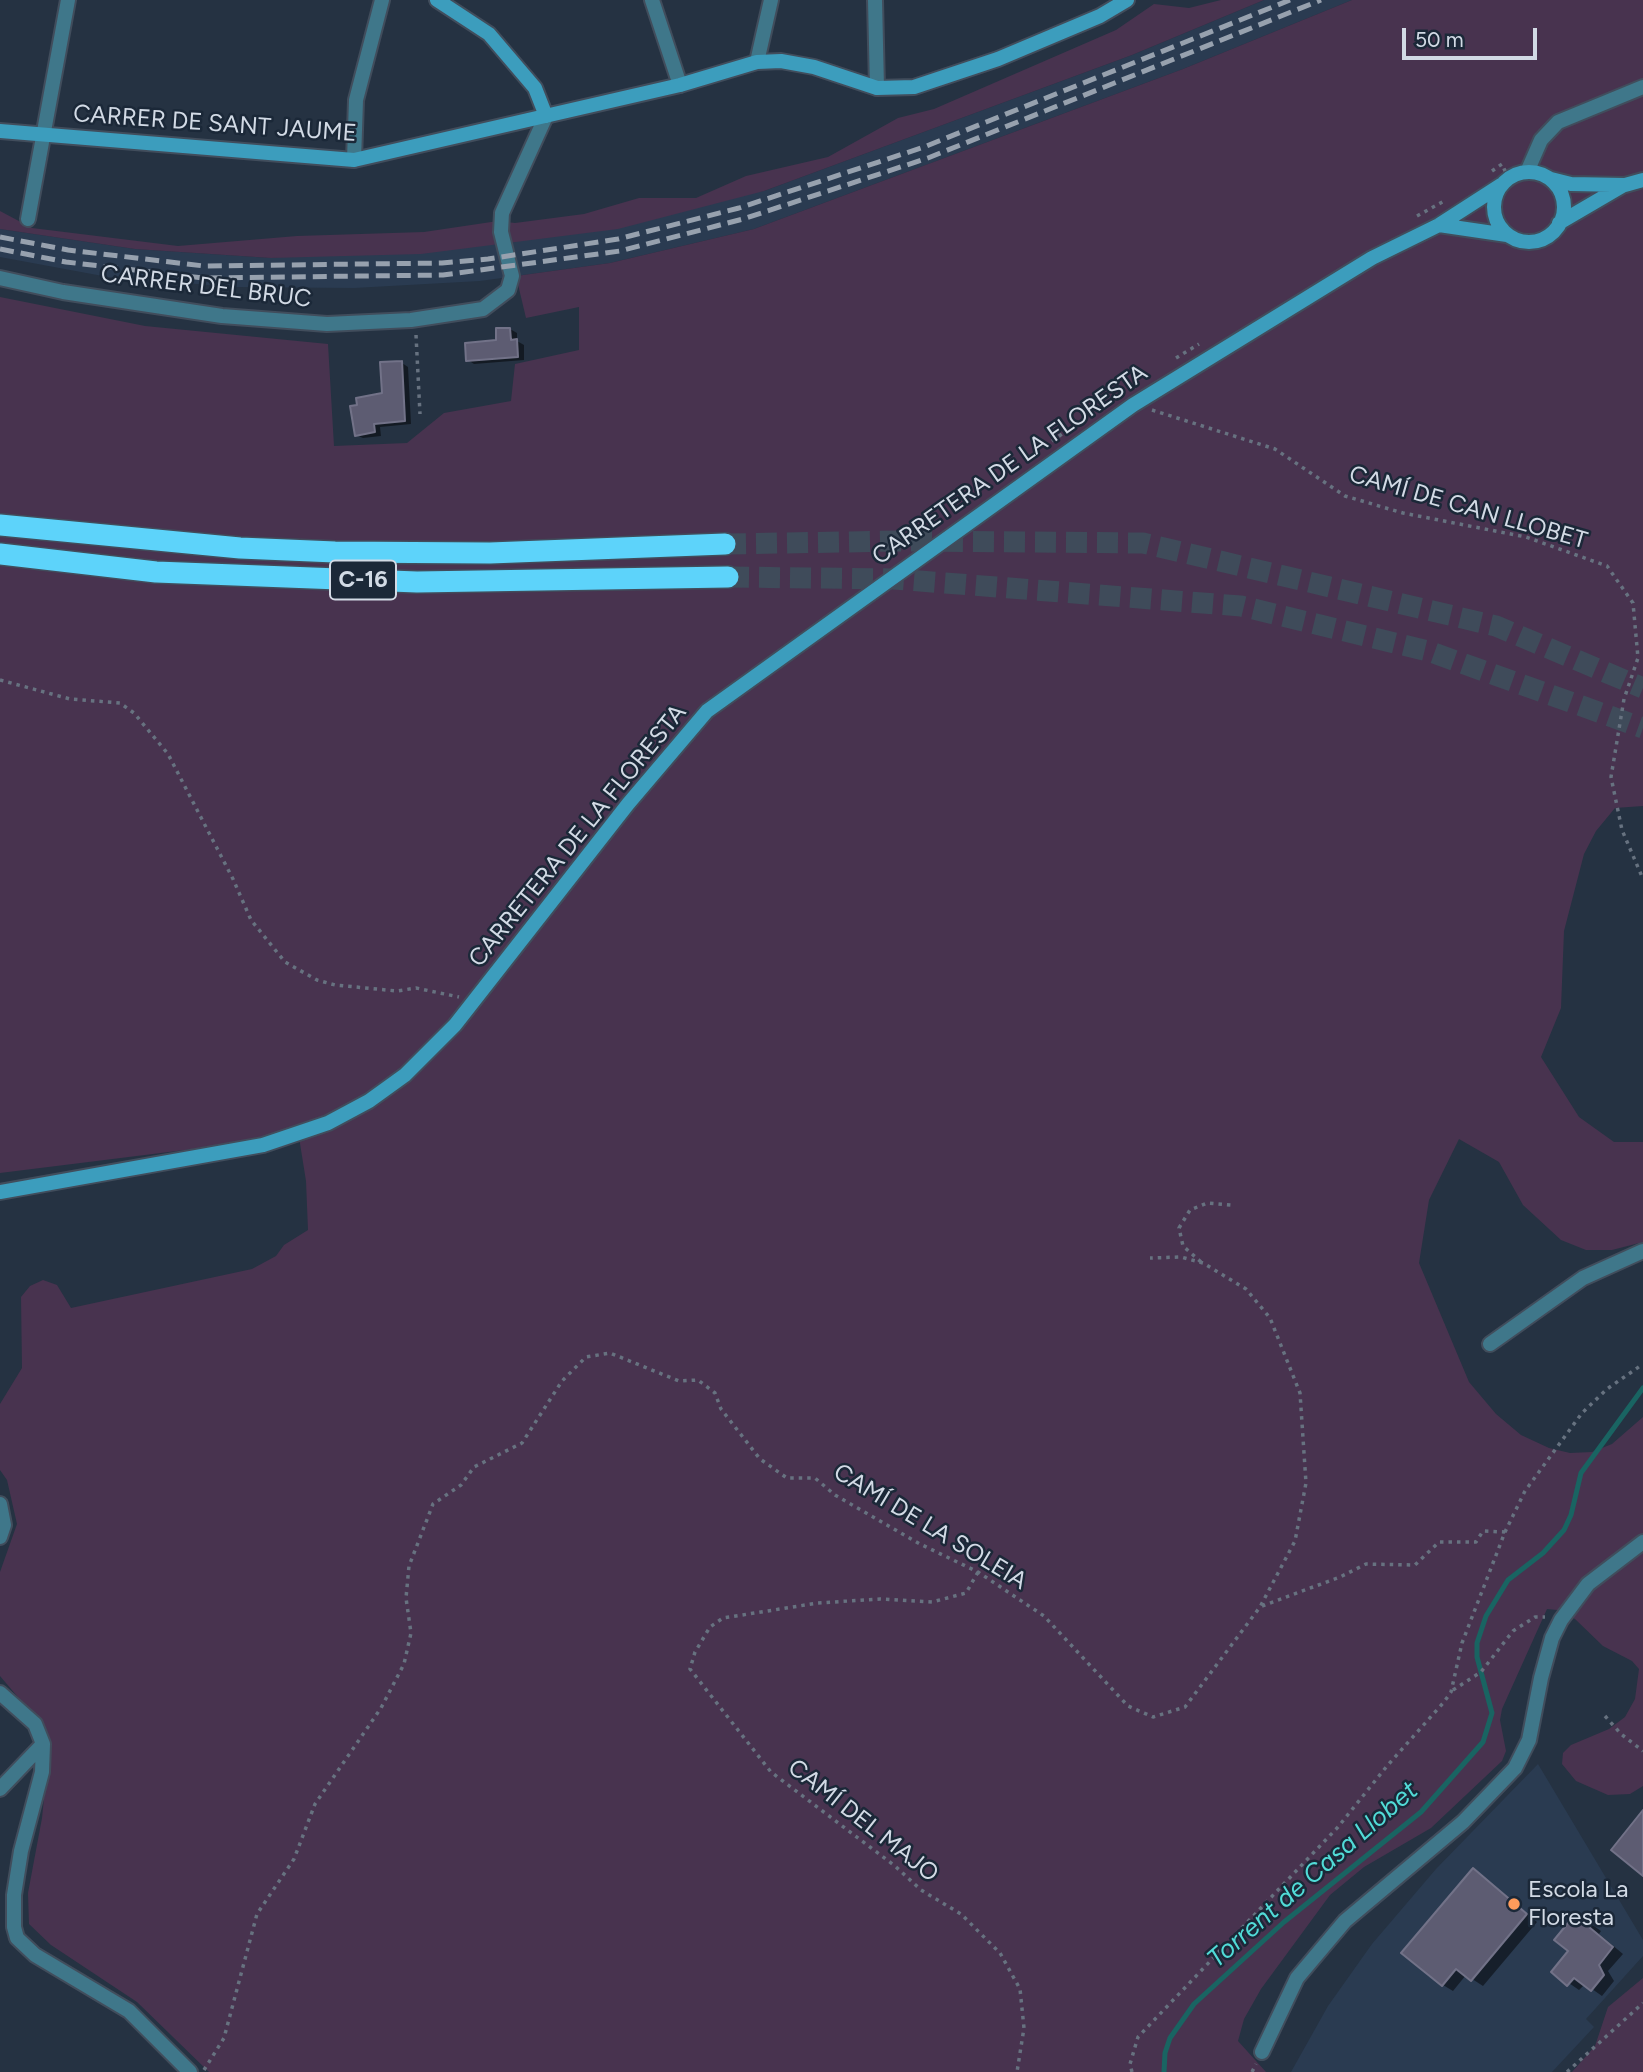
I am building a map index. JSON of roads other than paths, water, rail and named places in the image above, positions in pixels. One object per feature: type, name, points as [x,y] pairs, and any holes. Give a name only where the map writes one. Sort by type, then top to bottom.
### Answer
[{"type":"highway","name":"C-16","points":[[0,526],[240,548],[335,552],[491,553],[725,544]]},
{"type":"highway","name":"C-16","points":[[0,554],[183,574],[417,582],[728,576]]},
{"type":"main road","points":[[437,0],[489,34],[535,88],[546,116]]},
{"type":"main road","name":"CARRER DE SANT JAUME","points":[[0,131],[354,160],[680,85],[758,62],[781,61],[814,67],[877,88],[914,87],[998,59],[1100,16],[1125,1]]},
{"type":"main road","points":[[1507,235],[1497,223],[1494,201],[1501,185],[1516,174],[1527,172],[1571,184],[1625,185]]},
{"type":"main road","points":[[1550,179],[1562,197],[1564,209],[1559,223]]},
{"type":"main road","points":[[1439,225],[1536,242],[1546,237],[1559,223],[1625,185],[1643,180]]},
{"type":"main road","name":"CARRETERA DE LA FLORESTA","points":[[0,1192],[263,1145],[317,1128],[369,1101],[405,1075],[480,993],[628,804],[708,711],[1133,405],[1372,258],[1439,225],[1501,185]]},
{"type":"street","points":[[28,219],[68,0]]},
{"type":"street","points":[[354,160],[356,100],[382,0]]},
{"type":"street","points":[[652,0],[680,85]]},
{"type":"street","points":[[758,62],[771,0]]},
{"type":"street","points":[[875,0],[877,88]]},
{"type":"street","points":[[1527,172],[1541,140],[1558,122],[1643,87]]},
{"type":"street","name":"CARRER DEL BRUC","points":[[0,278],[63,292],[222,316],[327,324],[416,319],[483,309],[508,290],[512,276],[501,232],[502,213],[546,116]]},
{"type":"street","points":[[1490,1344],[1583,1278],[1643,1251]]},
{"type":"street","points":[[1,1506],[1,1530]]},
{"type":"street","points":[[1262,2052],[1297,1979],[1345,1920],[1464,1822],[1515,1768],[1529,1740],[1541,1678],[1552,1638],[1561,1620],[1588,1584],[1643,1542]]},
{"type":"street","points":[[0,1693],[35,1724],[43,1744],[42,1772],[21,1851],[14,1895],[14,1927],[17,1938],[35,1955],[129,2011],[190,2072]]},
{"type":"street","points":[[0,1789],[43,1744]]},
{"type":"waterway","name":"Torrent de Casa Llobet","points":[[1164,2072],[1165,2053],[1170,2038],[1194,2004],[1284,1922],[1421,1812],[1483,1742],[1492,1713],[1477,1657],[1477,1643],[1486,1616],[1508,1580],[1543,1553],[1564,1530],[1571,1515],[1581,1473],[1643,1388]]},
{"type":"tunnel","points":[[725,544],[901,541],[1143,543],[1496,626],[1643,688]]},
{"type":"tunnel","points":[[728,577],[894,579],[1241,606],[1428,651],[1643,728]]},
{"type":"railway","points":[[0,237],[68,250],[204,266],[442,263],[488,259],[618,239],[739,208],[924,147],[1290,0]]},
{"type":"railway","points":[[0,249],[66,262],[203,278],[443,275],[620,251],[743,219],[928,158],[1321,0]]},
{"type":"place","name":"Escola La Floresta","points":[[1514,1904]]}]
